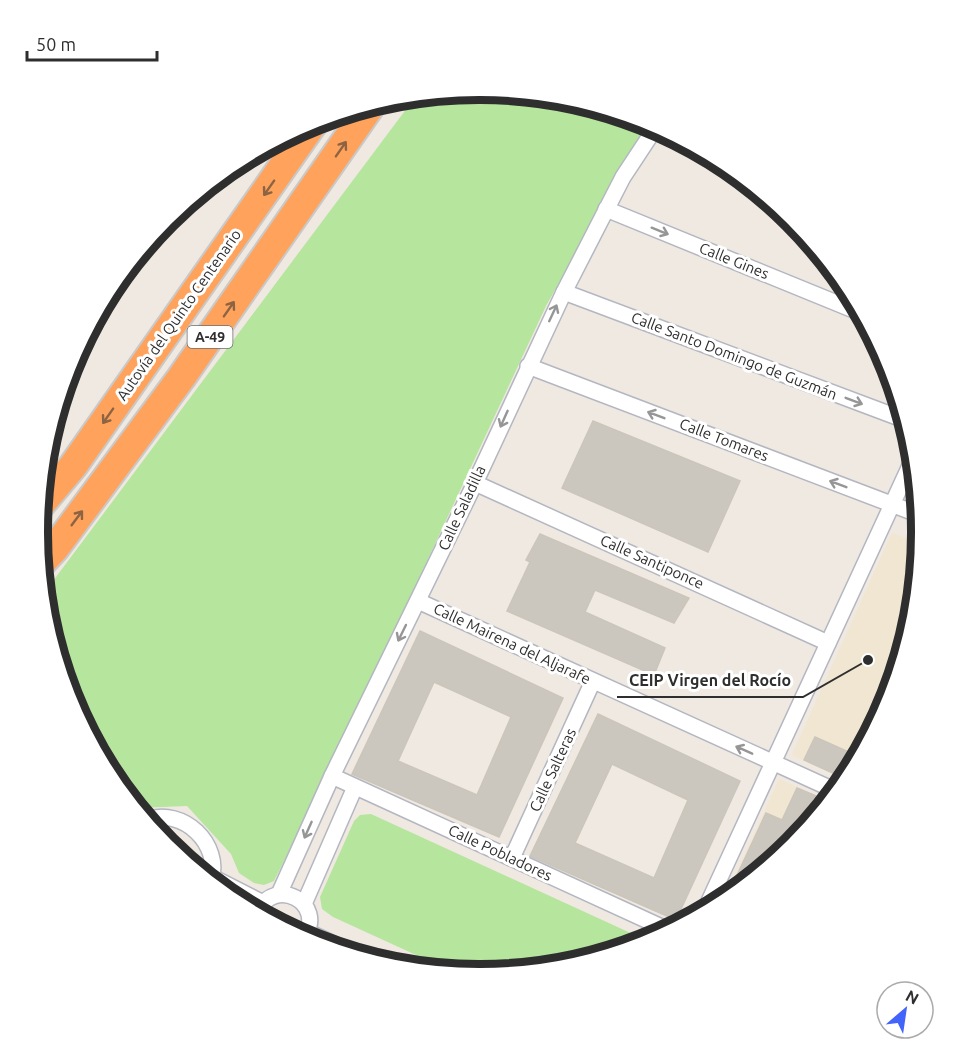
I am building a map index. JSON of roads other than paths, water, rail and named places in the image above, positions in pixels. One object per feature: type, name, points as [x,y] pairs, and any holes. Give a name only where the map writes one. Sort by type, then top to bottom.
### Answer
[{"type":"highway","name":"A-49","points":[[49,554],[181,378],[363,116]]},
{"type":"highway","name":"Autovía del Quinto Centenario","points":[[50,493],[73,466],[302,139]]},
{"type":"street","name":"Calle Saladilla","points":[[279,894],[332,776],[475,483],[564,291],[606,209],[650,135]]},
{"type":"street","name":"Calle Gines","points":[[606,209],[848,308]]},
{"type":"street","name":"Calle Santo Domingo de Guzmán","points":[[564,291],[895,416]]},
{"type":"street","name":"Calle Tomares","points":[[528,366],[910,511]]},
{"type":"street","points":[[712,896],[907,474]]},
{"type":"street","name":"Calle Santiponce","points":[[475,483],[828,643]]},
{"type":"street","name":"Calle Mairena del Aljarafe","points":[[418,601],[827,787]]},
{"type":"street","name":"Calle Salteras","points":[[512,858],[593,681]]},
{"type":"street","name":"Calle Pobladores","points":[[332,776],[657,925]]},
{"type":"street","points":[[304,904],[355,787]]},
{"type":"street","points":[[157,819],[169,818],[184,822],[198,832],[208,845],[213,861],[212,870]]},
{"type":"street","points":[[263,905],[271,897],[279,894],[297,898],[304,904],[310,917],[307,928]]},
{"type":"place","name":"CEIP Virgen del Rocío","points":[[868,660]]}]
